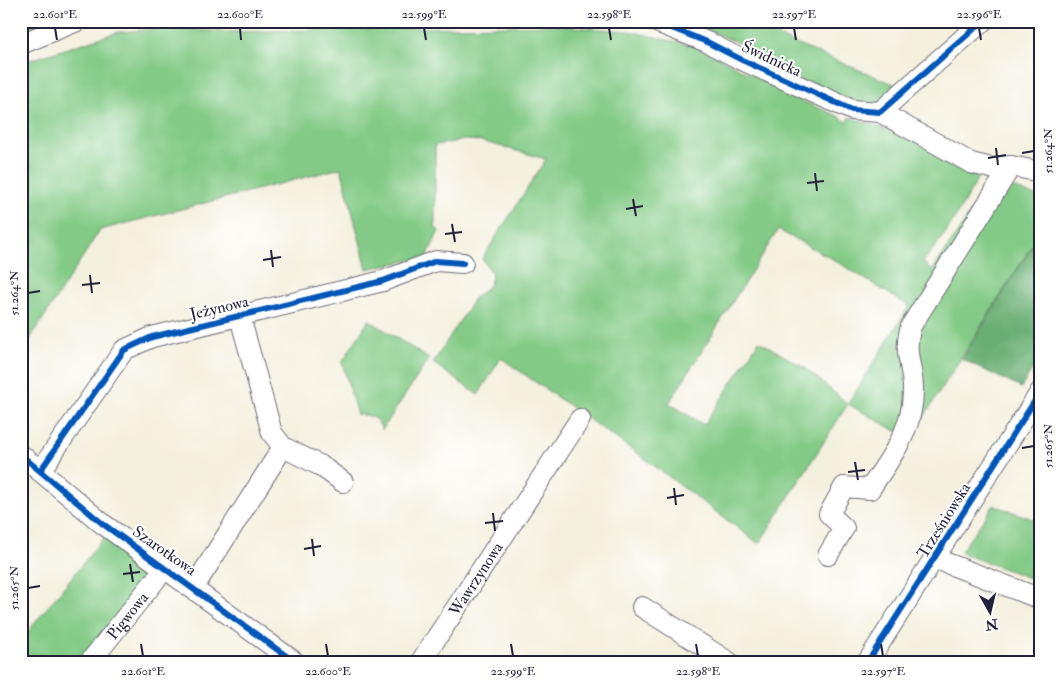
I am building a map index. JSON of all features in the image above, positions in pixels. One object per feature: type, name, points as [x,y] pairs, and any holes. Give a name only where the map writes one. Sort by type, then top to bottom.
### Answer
[{"type":"street","points":[[21,44],[78,21]]},
{"type":"street","name":"Świdnicka","points":[[654,21],[707,42],[852,110],[880,112],[971,163],[991,168],[1011,166],[1041,172]]},
{"type":"street","points":[[880,112],[983,21]]},
{"type":"street","points":[[828,555],[844,528],[829,514],[844,487],[870,488],[908,428],[912,412],[913,385],[906,350],[911,326],[1011,166]]},
{"type":"street","name":"Jeżynowa","points":[[40,471],[124,350],[152,337],[383,281],[436,261],[463,263]]},
{"type":"street","name":"Jeżynowa","points":[[240,317],[272,433],[283,447]]},
{"type":"street","name":"Trześniowska","points":[[867,663],[936,559],[1041,390]]},
{"type":"street","name":"Wawrzynowa","points":[[420,663],[580,419]]},
{"type":"street","points":[[194,587],[283,447],[321,466],[342,482]]},
{"type":"street","name":"Szarotkowa","points":[[21,456],[104,524],[194,587],[288,660]]},
{"type":"street","points":[[936,559],[1041,599]]},
{"type":"street","name":"Pigwowa","points":[[89,663],[165,568]]},
{"type":"street","points":[[642,607],[730,663]]},
{"type":"green space","points":[[21,21],[57,21],[21,36]]},
{"type":"green space","points":[[686,21],[770,21],[779,37],[896,85],[884,102],[859,104],[800,80],[777,64],[741,44]]},
{"type":"green space","points":[[548,25],[629,31],[699,47],[795,98],[836,115],[847,122],[850,117],[900,134],[939,150],[970,169],[977,178],[974,186],[945,234],[923,262],[932,271],[989,184],[1006,189],[1013,188],[1041,198],[1041,231],[910,439],[848,404],[759,544],[637,453],[501,358],[478,395],[433,363],[475,297],[489,286],[492,277],[491,271],[482,259],[546,159],[481,141],[465,140],[435,145],[435,227],[439,231],[427,257],[367,269],[341,168],[100,230],[21,353],[21,63],[118,32],[165,28],[225,32]],"holes":[[[778,230],[831,258],[909,306],[848,404],[805,368],[759,341],[704,425],[669,403]]]},
{"type":"green space","points":[[1041,231],[1041,357],[1021,388],[962,359]]},
{"type":"green space","points":[[369,320],[429,359],[382,430],[378,422],[373,418],[366,415],[357,415],[342,362]]},
{"type":"green space","points":[[994,505],[1041,522],[1041,582],[963,554],[961,551]]},
{"type":"green space","points":[[106,535],[151,570],[84,663],[21,663],[21,640]]},
{"type":"cycle path","points":[[654,21],[707,42],[852,110],[880,112],[983,21]]},
{"type":"cycle path","points":[[40,471],[124,350],[152,337],[383,281],[436,261],[463,263]]},
{"type":"cycle path","points":[[867,663],[1041,391]]},
{"type":"cycle path","points":[[21,455],[103,524],[296,663]]}]
